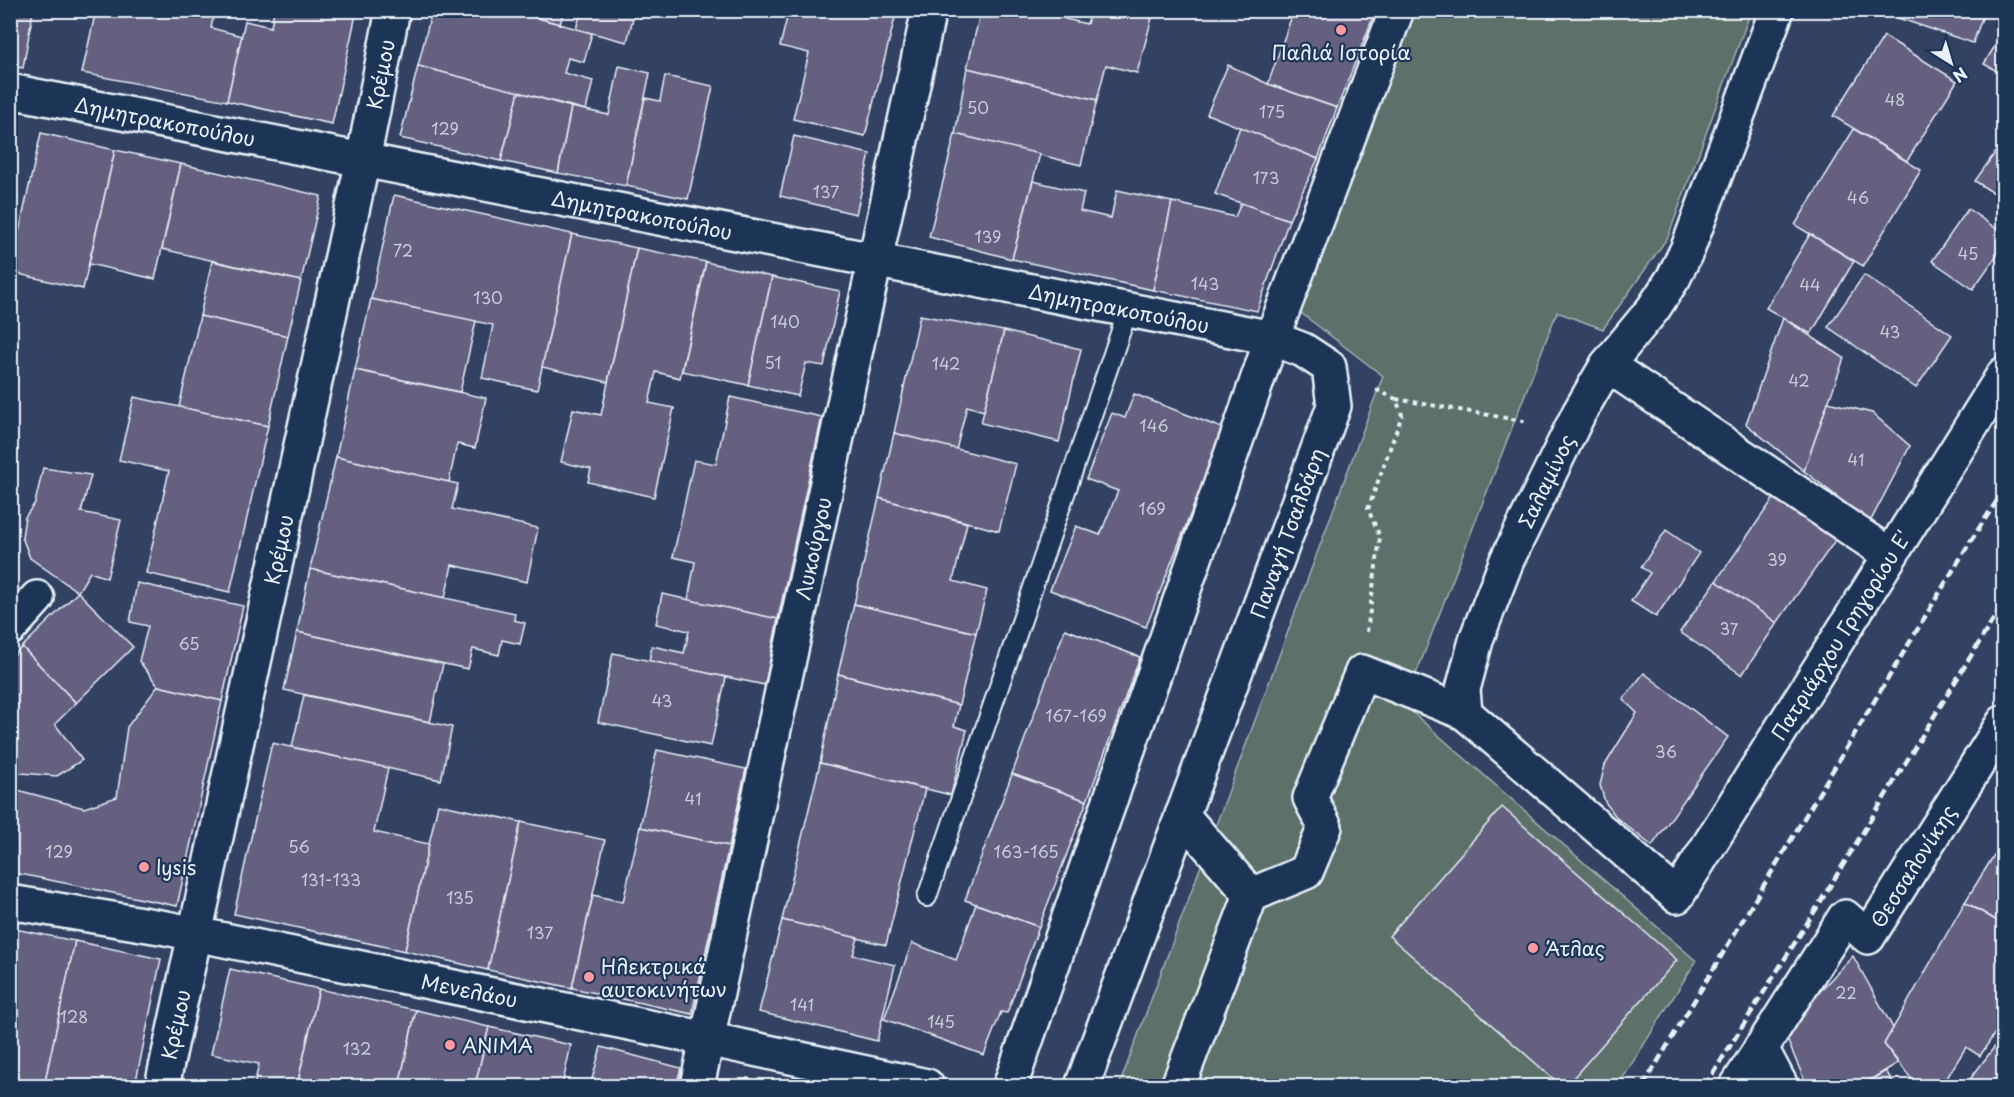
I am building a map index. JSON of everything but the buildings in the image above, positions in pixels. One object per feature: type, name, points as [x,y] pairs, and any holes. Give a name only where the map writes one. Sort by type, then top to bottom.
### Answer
[{"type":"street","name":"Κρέμου","points":[[162,1086],[363,160],[393,10]]},
{"type":"street","name":"Λυκούργου","points":[[697,1086],[929,10]]},
{"type":"street","points":[[1010,1086],[1272,339],[1396,10]]},
{"type":"street","name":"Σαλαμίνος","points":[[1465,713],[1463,689],[1477,637],[1507,560],[1572,429],[1607,365],[1653,309],[1674,277],[1688,248],[1777,10]]},
{"type":"street","name":"Δημητρακοπούλου","points":[[10,91],[1272,339]]},
{"type":"street","points":[[1272,339],[1303,350],[1329,368]]},
{"type":"street","points":[[1607,365],[1890,555]]},
{"type":"street","name":"Παναγή Τσαλδάρη","points":[[1082,1086],[1334,406],[1329,368]]},
{"type":"street","name":"Πατριάρχου Γρηγορίου Ε'","points":[[1465,713],[1677,896],[2004,374]]},
{"type":"street","points":[[10,628],[37,598]]},
{"type":"street","points":[[1178,1086],[1251,895],[1306,872],[1325,827],[1310,798],[1362,672],[1465,713]]},
{"type":"street","name":"Θεσσαλονίκης","points":[[1737,1086],[1845,917],[1868,937],[2004,722]]},
{"type":"street","points":[[1182,814],[1251,895]]},
{"type":"street","name":"Μενελάου","points":[[10,902],[195,934],[927,1086]]},
{"type":"street","points":[[1761,1048],[1781,1086]]},
{"type":"lane","points":[[927,897],[1128,310]]},
{"type":"path","points":[[1329,368],[1395,399],[1572,429]]},
{"type":"path","points":[[1362,672],[1380,537],[1368,509],[1402,415],[1395,399]]},
{"type":"green space","points":[[1407,11],[1751,11],[1668,237],[1603,329],[1557,312],[1404,705],[1696,961],[1618,1086],[1119,1086],[1383,376],[1297,310]]},
{"type":"railway","points":[[1643,1086],[1970,542],[2004,490]]},
{"type":"railway","points":[[1705,1086],[2004,602]]},
{"type":"place","name":"Παλιά Ιστορία","points":[[1341,30]]},
{"type":"place","name":"lysis","points":[[144,867]]},
{"type":"place","name":"Άτλας","points":[[1533,948]]},
{"type":"place","name":"Ηλεκτρικά αυτοκινήτων","points":[[589,977]]},
{"type":"place","name":"ΑΝΙΜΑ","points":[[450,1045]]}]
